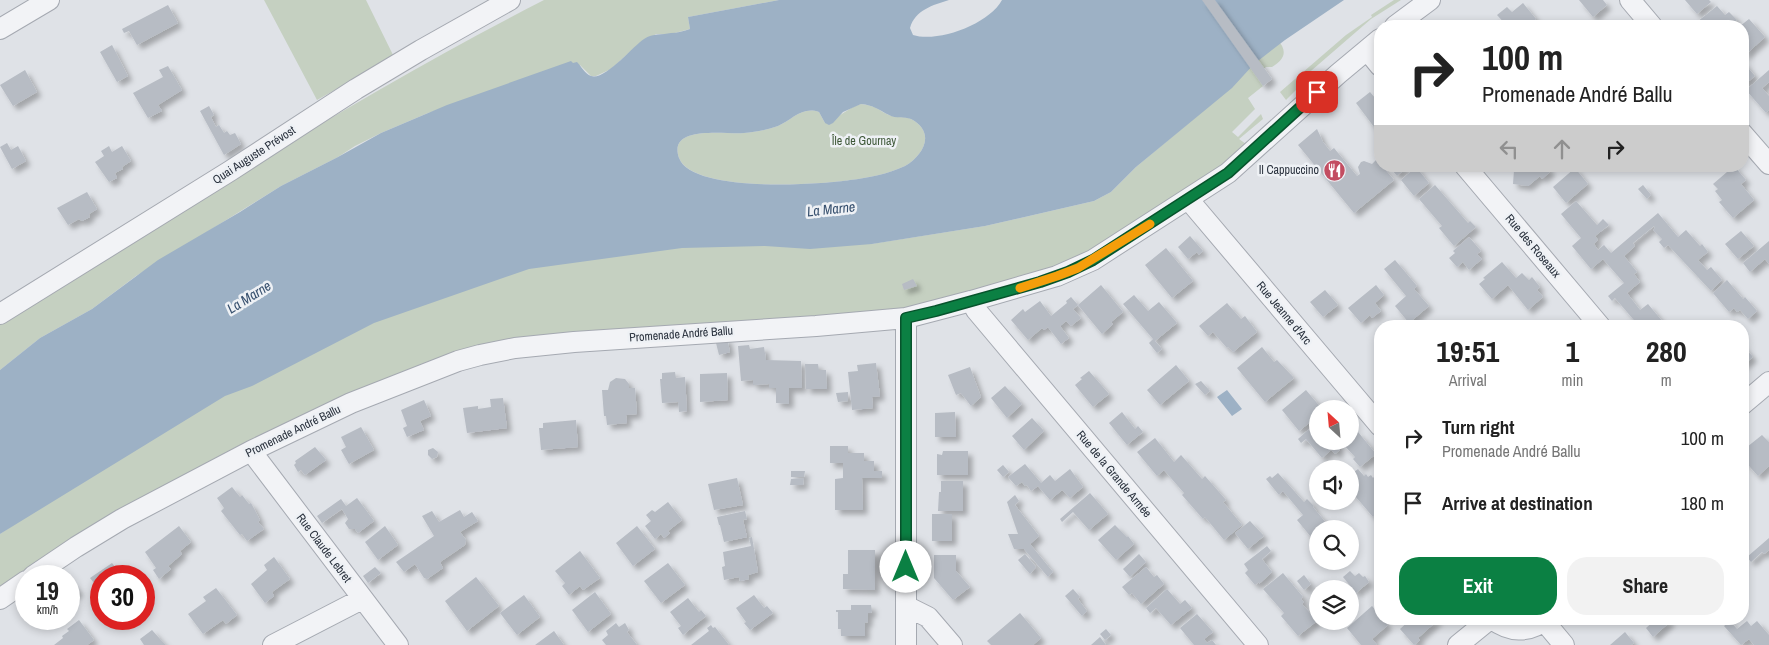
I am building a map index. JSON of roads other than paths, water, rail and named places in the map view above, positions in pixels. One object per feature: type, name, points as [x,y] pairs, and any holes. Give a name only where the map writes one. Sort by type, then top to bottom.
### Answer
[{"type":"street","points":[[0,29],[49,0]]},
{"type":"street","name":"Quai Auguste Prévost","points":[[0,314],[230,171],[356,89],[510,0]]},
{"type":"street","points":[[1403,20],[1430,0]]},
{"type":"street","points":[[1630,0],[1647,20]]},
{"type":"street","name":"Promenade André Ballu","points":[[50,565],[122,519],[250,451],[351,403],[458,361],[515,348],[574,342],[906,318],[1040,282],[1078,268],[1228,173],[1317,92],[1374,44]]},
{"type":"street","points":[[1749,141],[1769,164]]},
{"type":"street","name":"Rue des Roseaux","points":[[1470,172],[1595,320]]},
{"type":"street","name":"Rue Jeanne d'Arc","points":[[1188,199],[1374,419]]},
{"type":"street","name":"Rue de la Grande Armée","points":[[971,302],[1258,645]]},
{"type":"street","points":[[906,318],[906,645]]},
{"type":"street","points":[[1749,398],[1769,382]]},
{"type":"street","name":"Rue Claude Lebret","points":[[250,451],[398,645]]},
{"type":"street","points":[[0,599],[15,589]]},
{"type":"street","points":[[273,645],[362,599]]},
{"type":"street","points":[[906,606],[928,617],[952,645]]},
{"type":"street","points":[[1458,645],[1483,625]]},
{"type":"street","points":[[1500,625],[1517,630],[1537,625]]},
{"type":"street","points":[[1549,625],[1564,645]]},
{"type":"water","name":"La Marne","points":[[779,0],[949,0],[925,9],[912,22],[910,28],[913,35],[923,37],[949,34],[975,24],[995,9],[1002,0],[1344,0],[1285,40],[1254,64],[1232,88],[1136,167],[1111,192],[1094,201],[985,226],[872,244],[810,249],[765,246],[682,248],[529,269],[374,323],[252,386],[225,396],[0,534],[0,370],[40,338],[92,309],[158,260],[281,186],[381,133],[447,105],[571,61],[573,63],[577,62],[589,75],[597,76],[619,62],[647,37],[690,29],[688,17]],"holes":[[[861,104],[892,116],[911,119],[919,124],[925,137],[924,143],[922,150],[912,161],[892,171],[864,178],[812,184],[757,184],[730,182],[707,177],[689,169],[679,158],[678,147],[682,140],[690,136],[761,131],[778,126],[807,111],[819,112],[825,123],[829,125],[843,112]]]},
{"type":"water","points":[[1227,390],[1242,409],[1232,416],[1217,397]]},
{"type":"place","name":"Il Cappuccino","points":[[1335,170]]},
{"type":"park label","name":"Île de Gournay","points":[[864,141]]}]
